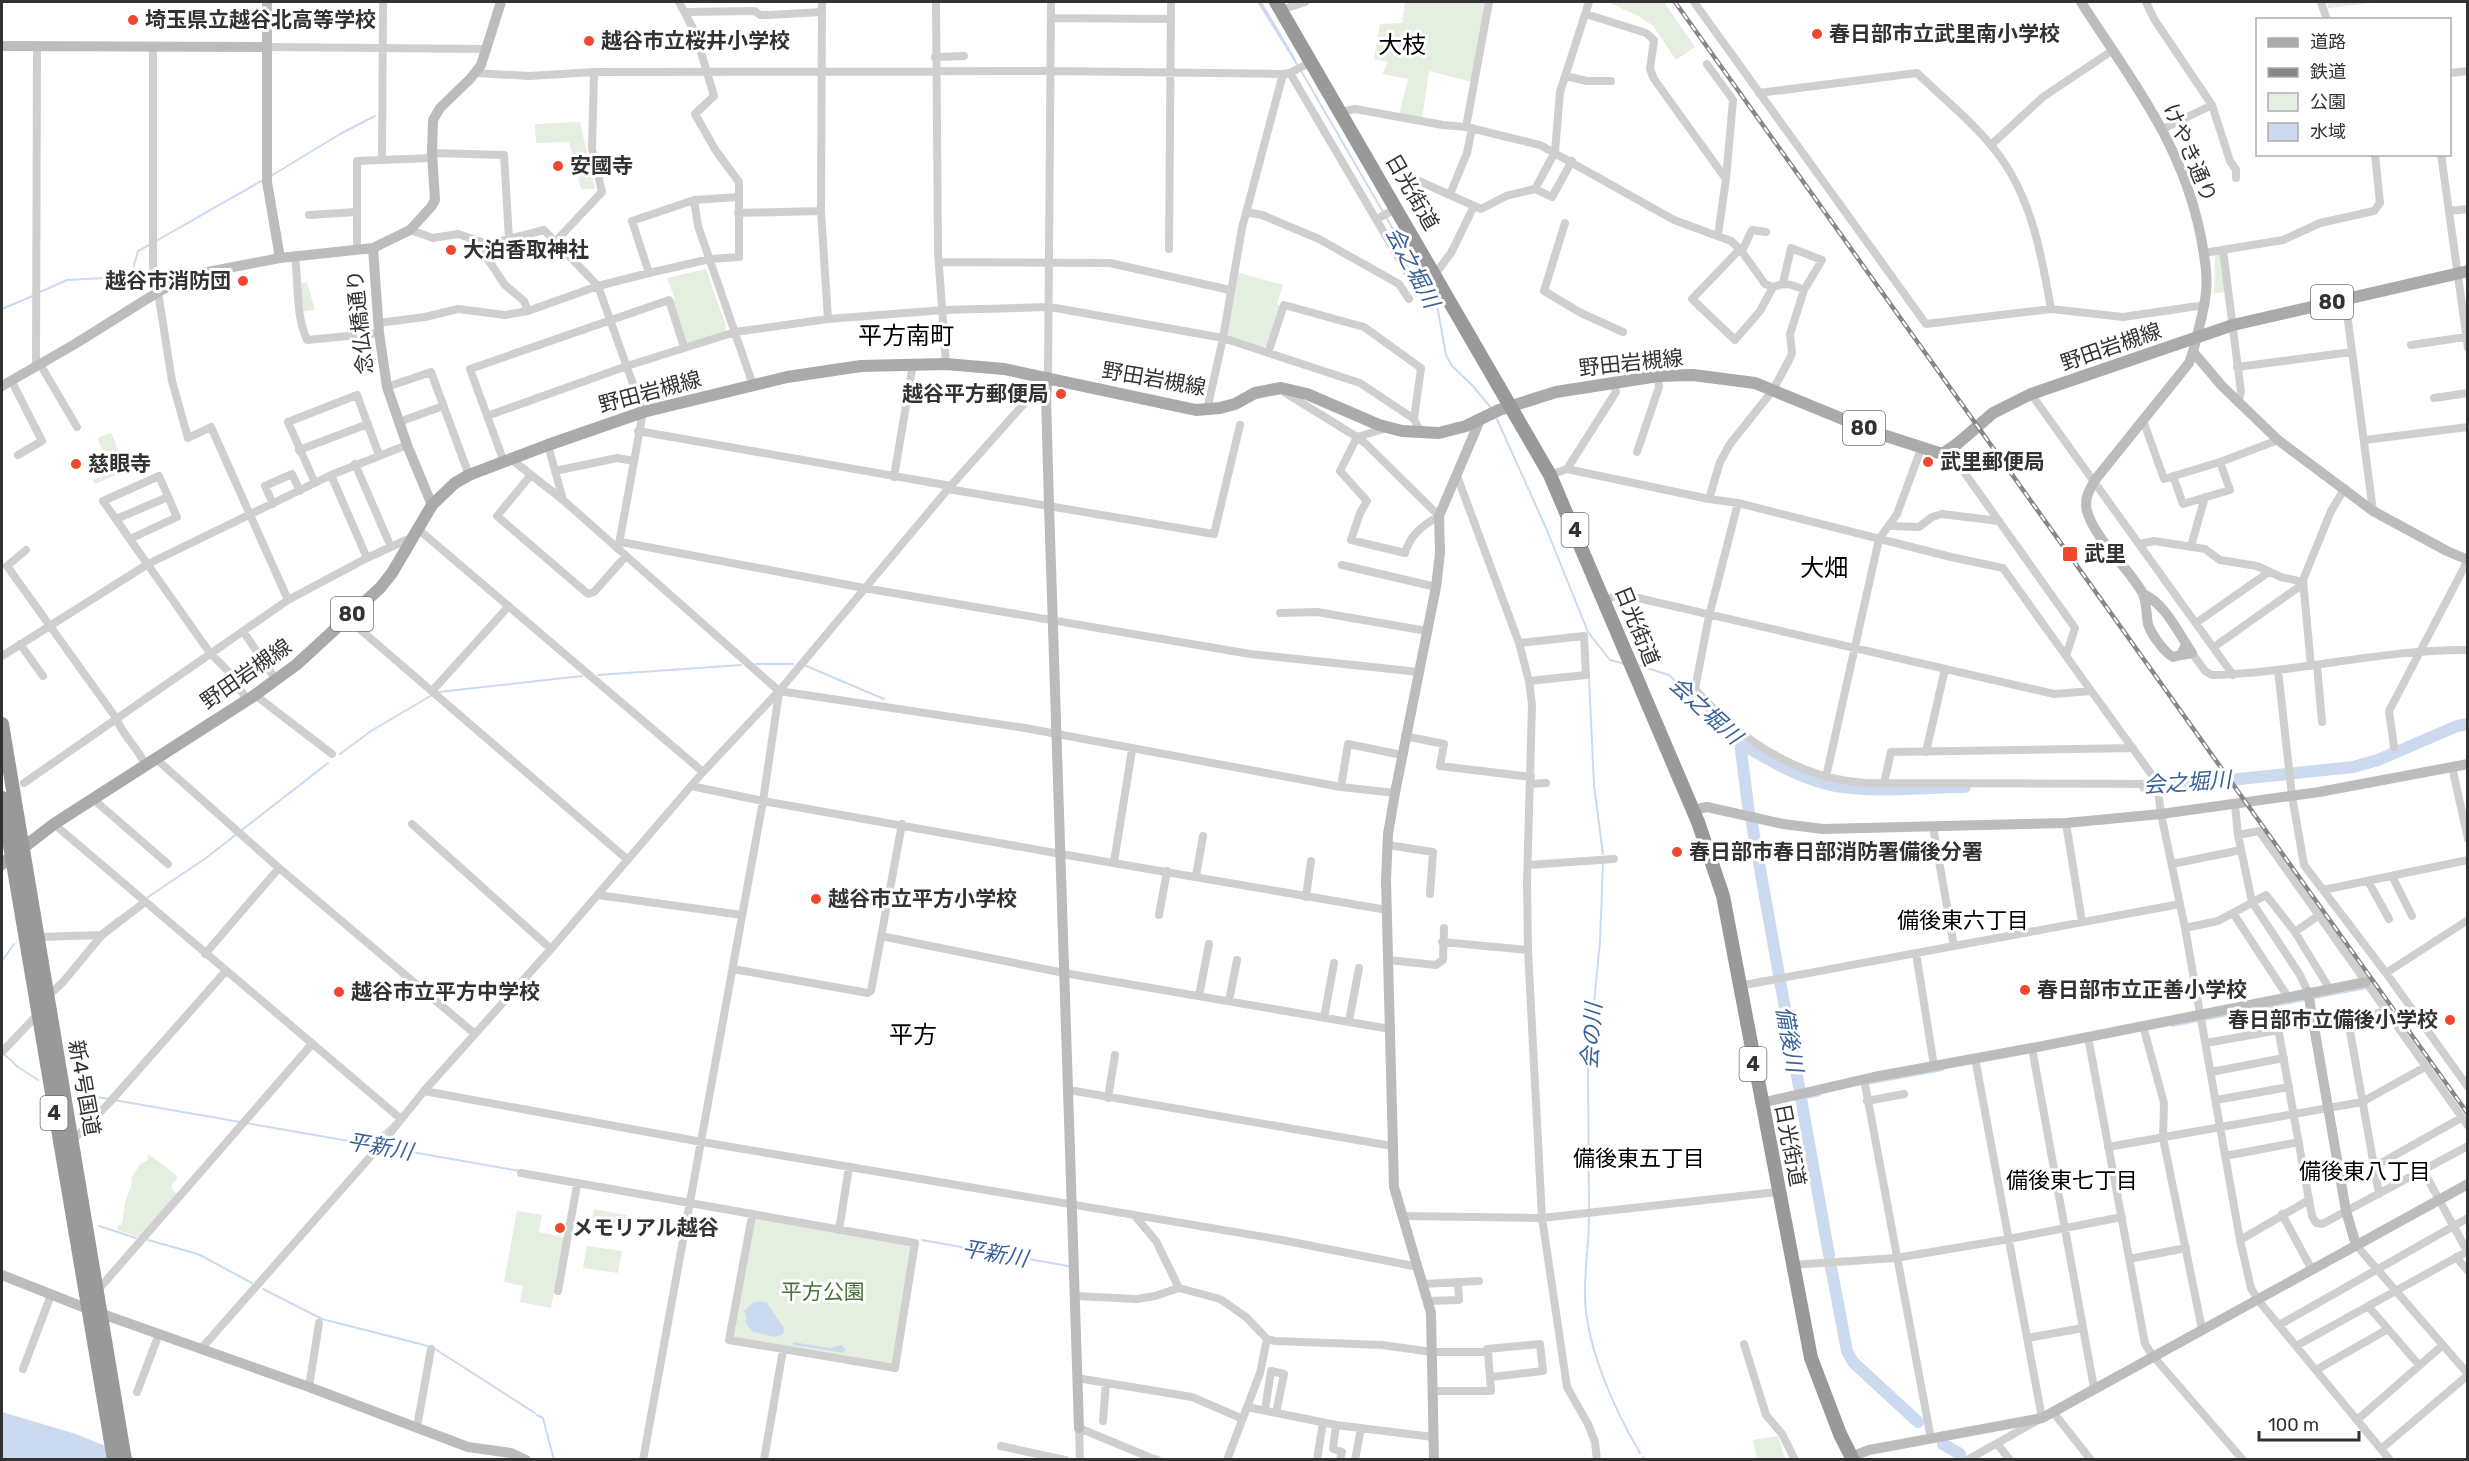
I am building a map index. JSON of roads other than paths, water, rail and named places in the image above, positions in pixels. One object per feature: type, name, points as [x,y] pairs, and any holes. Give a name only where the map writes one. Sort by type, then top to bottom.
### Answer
[{"type":"highway","name":"日光街道","points":[[1278,6],[1307,64],[1341,112],[1393,210],[1435,274],[1550,475],[1693,810],[1718,878],[1810,1358],[1850,1459]]},
{"type":"highway","name":"新4号国道","points":[[2,724],[12,856],[38,937],[97,1291],[94,1312]]},
{"type":"highway","name":"新4号国道","points":[[2,798],[38,1014],[94,1312],[113,1425],[114,1460]]},
{"type":"highway","name":"新4号国道","points":[[113,1425],[125,1460]]},
{"type":"main road","name":"野田岩槻線","points":[[12,856],[54,824],[276,680],[348,619],[380,588],[432,505],[455,483],[507,460],[643,412],[753,385],[833,370],[912,364],[946,364],[1004,369],[1188,409],[1207,410],[1235,404],[1255,393],[1278,388],[1307,394],[1390,428],[1421,434],[1452,431],[1511,406],[1557,392],[1658,376],[1693,375],[1748,382],[1921,449],[1939,453],[1948,451],[1993,413],[2031,394],[2232,325],[2462,272]]},
{"type":"street","points":[[267,2],[267,179],[280,258]]},
{"type":"street","points":[[382,2],[382,159]]},
{"type":"street","name":"念仏橋通り","points":[[432,505],[387,387],[378,328],[373,248],[410,230],[435,200],[431,129],[436,113],[476,73],[487,49],[501,2]]},
{"type":"street","points":[[295,257],[299,284],[297,303],[307,340],[378,328],[458,309],[505,315],[528,311],[598,286],[710,259],[739,257],[739,182],[716,151],[695,114],[714,99],[695,32],[679,2]]},
{"type":"street","points":[[822,2],[821,211],[828,319]]},
{"type":"street","points":[[936,2],[939,262],[946,364]]},
{"type":"street","points":[[1052,2],[1050,307],[1046,397],[1080,1460]]},
{"type":"street","points":[[1169,249],[1171,2]]},
{"type":"street","points":[[1278,6],[1305,2]]},
{"type":"street","points":[[1450,194],[1467,153],[1489,2]]},
{"type":"street","points":[[1536,189],[1555,152],[1560,92],[1589,2]]},
{"type":"street","points":[[1694,2],[1923,322],[1930,325],[2051,309],[2123,317],[2205,306]]},
{"type":"street","name":"けやき通り","points":[[2080,2],[2163,129],[2186,183],[2197,218],[2207,279],[2205,306],[2194,353]]},
{"type":"street","points":[[2146,2],[2154,19],[2211,105],[2230,161],[2236,170],[2236,177]]},
{"type":"street","points":[[2321,2],[2326,18]]},
{"type":"street","points":[[686,12],[755,10],[760,15],[822,12]]},
{"type":"street","points":[[1586,14],[1646,33],[1654,40],[1650,69],[1654,79],[1726,179]]},
{"type":"street","points":[[1051,18],[1171,19]]},
{"type":"street","points":[[2,46],[487,49]]},
{"type":"street","points":[[37,47],[35,294],[38,365],[77,427]]},
{"type":"street","points":[[153,47],[153,279],[158,292],[172,381],[188,438],[210,427],[288,600]]},
{"type":"street","points":[[1991,146],[2043,97],[2113,50]]},
{"type":"street","points":[[935,57],[964,56]]},
{"type":"street","points":[[476,73],[530,76],[594,72],[1172,71],[1288,73],[1307,64]]},
{"type":"street","points":[[1707,64],[1733,100],[1718,235]]},
{"type":"street","points":[[2451,73],[2468,71]]},
{"type":"street","points":[[555,243],[602,192],[592,149],[594,72]]},
{"type":"street","points":[[1207,410],[1246,212],[1288,73]]},
{"type":"street","points":[[1288,73],[1378,219],[1410,277]]},
{"type":"street","points":[[1759,93],[1917,73],[2001,158],[2024,199],[2036,234],[2051,309]]},
{"type":"street","points":[[1565,76],[1587,81],[1611,81]]},
{"type":"street","points":[[2163,129],[2211,105]]},
{"type":"street","points":[[1341,112],[1355,109],[1469,128],[1524,140],[1555,152],[1674,220],[1731,241],[1741,250],[1765,284],[1773,287]]},
{"type":"street","points":[[357,249],[357,161],[432,155],[504,155],[509,239]]},
{"type":"street","points":[[2204,253],[2283,240],[2320,223],[2374,211],[2380,202],[2375,156]]},
{"type":"street","points":[[2441,156],[2449,211],[2462,272],[2468,348]]},
{"type":"street","points":[[1410,177],[1481,209],[1506,196],[1536,189],[1552,197],[1572,161]]},
{"type":"street","points":[[649,273],[632,221],[694,200],[738,197]]},
{"type":"street","points":[[694,200],[698,226],[753,385]]},
{"type":"street","points":[[1435,274],[1451,253],[1474,206]]},
{"type":"street","points":[[2449,211],[2468,209]]},
{"type":"street","points":[[1378,219],[1393,210]]},
{"type":"street","points":[[738,213],[821,211]]},
{"type":"street","points":[[309,215],[356,212]]},
{"type":"street","points":[[1246,212],[1262,215],[1319,239],[1399,284],[1409,298]]},
{"type":"street","points":[[1565,224],[1544,291],[1581,313],[1623,332]]},
{"type":"street","points":[[410,230],[433,238],[458,234],[488,244],[544,230],[598,286],[643,412],[619,545]]},
{"type":"street","points":[[1766,232],[1752,230],[1741,250],[1692,299],[1735,340],[1760,311],[1773,287],[1782,283],[1792,284],[1804,290]]},
{"type":"street","points":[[488,244],[485,255],[505,285],[524,301],[528,311]]},
{"type":"street","points":[[18,454],[42,441],[6,383],[75,344],[158,292],[197,274],[280,258],[373,248]]},
{"type":"street","points":[[1709,499],[1720,462],[1730,444],[1773,390],[1792,353],[1790,334],[1804,290],[1822,260],[1791,248],[1782,283]]},
{"type":"street","points":[[2223,250],[2241,392],[2238,403]]},
{"type":"street","points":[[939,262],[1110,263],[1230,290]]},
{"type":"street","points":[[2346,298],[2373,510]]},
{"type":"street","points":[[684,347],[669,300],[470,369],[487,416],[507,460],[619,545],[626,557],[779,692],[1024,728],[1132,750],[1341,787],[1395,793]]},
{"type":"street","points":[[1268,353],[1284,305],[1364,327],[1421,368],[1414,419]]},
{"type":"street","points":[[487,416],[627,366],[735,332],[828,319],[944,310],[1050,307],[1223,338],[1360,383],[1414,419],[1421,434]]},
{"type":"street","points":[[2411,345],[2466,337]]},
{"type":"street","points":[[2237,367],[2352,352]]},
{"type":"street","points":[[2187,651],[2169,655],[2149,627],[2144,594],[2091,519],[2087,511],[2087,497],[2095,480],[2189,363],[2194,353],[2238,403],[2278,440],[2373,510],[2447,551],[2468,560],[2389,711],[2394,747]]},
{"type":"street","points":[[894,477],[912,364]]},
{"type":"street","points":[[387,387],[431,372],[469,475]]},
{"type":"street","points":[[1637,452],[1659,387],[1658,376]]},
{"type":"street","points":[[201,1349],[703,772],[779,692],[864,588],[1048,377]]},
{"type":"street","points":[[1567,469],[1616,392],[1614,382]]},
{"type":"street","points":[[1278,388],[1365,443],[1439,516]]},
{"type":"street","points":[[2434,398],[2468,393]]},
{"type":"street","points":[[2031,394],[2233,675]]},
{"type":"street","points":[[315,483],[288,422],[357,395],[379,455]]},
{"type":"street","points":[[399,422],[443,406]]},
{"type":"street","points":[[1434,1460],[1431,1313],[1394,1187],[1389,1029],[1388,845],[1405,736],[1437,587],[1440,553],[1439,516],[1489,416]]},
{"type":"street","points":[[2143,420],[2164,479],[2220,462],[2278,440]]},
{"type":"street","points":[[300,450],[368,424]]},
{"type":"street","points":[[638,431],[1214,534],[1240,425]]},
{"type":"street","points":[[2365,440],[2468,427]]},
{"type":"street","points":[[1390,428],[1357,437],[1340,471],[1367,501],[1360,513],[1351,540],[1405,554],[1408,540],[1427,522],[1439,516]]},
{"type":"street","points":[[2,657],[148,564],[331,475],[407,444]]},
{"type":"street","points":[[548,445],[562,500]]},
{"type":"street","points":[[1826,777],[1879,539],[1891,526],[1921,449]]},
{"type":"street","points":[[1948,451],[2075,628],[2066,656]]},
{"type":"street","points":[[555,471],[617,458],[634,461]]},
{"type":"street","points":[[2173,476],[2183,504],[2230,490],[2220,462]]},
{"type":"street","points":[[355,464],[391,546]]},
{"type":"street","points":[[1550,475],[1567,469],[1709,499],[1738,502],[1879,539],[2003,568],[2158,785],[2161,814],[2185,928],[2240,1240],[2251,1288],[2258,1300],[2390,1460]]},
{"type":"street","points":[[273,504],[265,486],[292,474],[300,491]]},
{"type":"street","points":[[331,475],[367,558]]},
{"type":"street","points":[[130,538],[177,517],[159,476],[103,501],[210,653],[251,697],[333,754]]},
{"type":"street","points":[[530,476],[497,516],[588,594],[594,592],[626,557]]},
{"type":"street","points":[[1457,476],[1519,643],[1529,681],[1532,705],[1528,950],[1542,1218],[1567,1387],[1588,1424],[1595,1442],[1597,1460]]},
{"type":"street","points":[[2322,722],[2303,583],[2331,511],[2345,488]]},
{"type":"street","points":[[116,519],[168,497]]},
{"type":"street","points":[[2191,546],[2205,497]]},
{"type":"street","points":[[1738,502],[1709,616],[1695,689],[1726,722],[1774,756],[1826,777],[1861,784],[2158,785]]},
{"type":"street","points":[[1891,526],[1919,527],[1942,514],[1999,521]]},
{"type":"street","points":[[418,529],[703,772]]},
{"type":"street","points":[[24,783],[288,600],[391,546],[406,540],[411,541]]},
{"type":"street","points":[[2140,544],[2154,541],[2209,550],[2220,560],[2257,566],[2303,583]]},
{"type":"street","points":[[619,545],[1250,654],[1419,672]]},
{"type":"street","points":[[26,550],[8,566],[116,718],[119,726],[138,749],[475,1034]]},
{"type":"street","points":[[1342,565],[1437,587]]},
{"type":"street","points":[[2196,623],[2269,572]]},
{"type":"street","points":[[2214,647],[2303,583]]},
{"type":"street","points":[[2144,594],[2152,597],[2160,605],[2187,651],[2209,674],[2233,675],[2422,651],[2468,650]]},
{"type":"street","points":[[1605,601],[1616,595],[1638,598],[2054,694],[2091,691]]},
{"type":"street","points":[[433,690],[509,606]]},
{"type":"street","points":[[1280,613],[1317,612],[1427,631]]},
{"type":"street","points":[[348,619],[628,860]]},
{"type":"street","points":[[243,631],[276,680]]},
{"type":"street","points":[[1519,643],[1584,636],[1586,675],[1529,681]]},
{"type":"street","points":[[20,644],[43,676]]},
{"type":"street","points":[[1926,752],[1945,669]]},
{"type":"street","points":[[2278,670],[2289,779],[2304,865],[2468,1087]]},
{"type":"street","points":[[643,1460],[763,801],[779,692]]},
{"type":"street","points":[[1405,736],[1444,744],[1440,765],[1546,783]]},
{"type":"street","points":[[1341,787],[1348,744],[1402,754]]},
{"type":"street","points":[[1884,783],[1892,752],[2133,748]]},
{"type":"street","points":[[1114,862],[1132,750]]},
{"type":"street","points":[[1693,810],[1707,807],[1784,824],[1823,829],[2066,823],[2235,805],[2468,764]]},
{"type":"street","points":[[2452,767],[2468,839]]},
{"type":"street","points":[[691,786],[763,801],[1387,910]]},
{"type":"street","points":[[93,799],[168,864]]},
{"type":"street","points":[[2235,805],[2238,835],[2252,902],[2300,975],[2308,992],[2330,1108],[2346,1211],[2356,1245],[2468,1374],[2381,1449]]},
{"type":"street","points":[[2066,823],[2082,922]]},
{"type":"street","points":[[54,824],[225,972],[401,1119]]},
{"type":"street","points":[[412,824],[551,949]]},
{"type":"street","points":[[733,969],[868,993],[871,991],[902,824]]},
{"type":"street","points":[[1933,827],[1954,946]]},
{"type":"street","points":[[2238,835],[2259,831],[2468,1126]]},
{"type":"street","points":[[1196,876],[1203,836]]},
{"type":"street","points":[[1388,845],[1433,852],[1430,894]]},
{"type":"street","points":[[2172,864],[2241,850]]},
{"type":"street","points":[[1528,865],[1613,859]]},
{"type":"street","points":[[2323,890],[2468,860]]},
{"type":"street","points":[[1306,897],[1311,861]]},
{"type":"street","points":[[205,954],[279,868]]},
{"type":"street","points":[[1160,915],[1167,871]]},
{"type":"street","points":[[2392,876],[2412,916]]},
{"type":"street","points":[[2368,881],[2389,919]]},
{"type":"street","points":[[598,895],[742,915]]},
{"type":"street","points":[[2185,928],[2218,921],[2266,895],[2295,932],[2329,988]]},
{"type":"street","points":[[47,997],[63,982],[98,935],[145,902]]},
{"type":"street","points":[[1739,986],[2180,904]]},
{"type":"street","points":[[2233,913],[2288,997]]},
{"type":"street","points":[[2295,932],[2319,915]]},
{"type":"street","points":[[2386,973],[2468,920]]},
{"type":"street","points":[[1388,960],[1436,965],[1443,960],[1444,928]]},
{"type":"street","points":[[38,937],[98,935]]},
{"type":"street","points":[[882,936],[1064,973],[1389,1029]]},
{"type":"street","points":[[1442,942],[1528,950]]},
{"type":"street","points":[[1200,996],[1209,944]]},
{"type":"street","points":[[1916,953],[1934,1066]]},
{"type":"street","points":[[1229,1001],[1238,960]]},
{"type":"street","points":[[1324,1018],[1334,963]]},
{"type":"street","points":[[1349,1021],[1359,968]]},
{"type":"street","points":[[72,1141],[116,1096],[225,972]]},
{"type":"street","points":[[1761,1103],[1864,1079],[2366,982]]},
{"type":"street","points":[[2273,1000],[2312,1216],[2316,1223],[2322,1224],[2468,1146]]},
{"type":"street","points":[[2315,1023],[2348,1020],[2387,1011]]},
{"type":"street","points":[[2,1052],[38,1014]]},
{"type":"street","points":[[2348,1020],[2379,1194]]},
{"type":"street","points":[[2143,1026],[2164,1103],[2163,1138],[2202,1329]]},
{"type":"street","points":[[2206,1043],[2279,1030]]},
{"type":"street","points":[[2088,1037],[2145,1344],[2152,1356],[2243,1460]]},
{"type":"street","points":[[97,1291],[312,1044]]},
{"type":"street","points":[[2032,1048],[2094,1388]]},
{"type":"street","points":[[1108,1098],[1115,1056]]},
{"type":"street","points":[[1975,1058],[2042,1418]]},
{"type":"street","points":[[2211,1072],[2284,1058]]},
{"type":"street","points":[[2108,1147],[2362,1102],[2426,1067]]},
{"type":"street","points":[[1864,1079],[1931,1439]]},
{"type":"street","points":[[2216,1100],[2289,1087]]},
{"type":"street","points":[[1069,1090],[1392,1146]]},
{"type":"street","points":[[424,1091],[1418,1267]]},
{"type":"street","points":[[1868,1101],[1904,1094]]},
{"type":"street","points":[[2374,1167],[2461,1118]]},
{"type":"street","points":[[2225,1156],[2299,1142]]},
{"type":"street","points":[[839,1230],[849,1167]]},
{"type":"street","points":[[2296,1346],[2467,1251],[2423,1170]]},
{"type":"street","points":[[521,1173],[577,1185],[915,1244],[895,1368],[729,1340],[752,1216]]},
{"type":"street","points":[[1959,1460],[1967,1460],[1998,1445],[2094,1388],[2468,1184]]},
{"type":"street","points":[[558,1291],[577,1185]]},
{"type":"street","points":[[1403,1216],[1542,1218],[1777,1192]]},
{"type":"street","points":[[2240,1240],[2309,1200]]},
{"type":"street","points":[[1134,1215],[1156,1241],[1179,1288]]},
{"type":"street","points":[[2282,1215],[2312,1270]]},
{"type":"street","points":[[1791,1264],[1896,1258],[2009,1239],[2122,1216]]},
{"type":"street","points":[[2279,1325],[2468,1218]]},
{"type":"street","points":[[2129,1259],[2186,1248]]},
{"type":"street","points":[[2456,1257],[2468,1271]]},
{"type":"street","points":[[2,1275],[94,1312],[309,1387],[468,1447],[511,1454],[526,1460]]},
{"type":"street","points":[[1423,1284],[1479,1281]]},
{"type":"street","points":[[1428,1301],[1458,1300],[1458,1282]]},
{"type":"street","points":[[1075,1296],[1137,1299],[1179,1288],[1220,1299],[1246,1317],[1268,1339],[1382,1345],[1432,1352],[1488,1352],[1488,1349],[1540,1344],[1544,1371],[1491,1377]]},
{"type":"street","points":[[23,1369],[51,1295]]},
{"type":"street","points":[[2368,1306],[2419,1365]]},
{"type":"street","points":[[309,1387],[319,1323]]},
{"type":"street","points":[[2027,1338],[2083,1328]]},
{"type":"street","points":[[2316,1370],[2388,1329]]},
{"type":"street","points":[[136,1392],[159,1334]]},
{"type":"street","points":[[1227,1460],[1260,1373],[1268,1339]]},
{"type":"street","points":[[1744,1344],[1766,1416],[1782,1434],[1795,1460]]},
{"type":"street","points":[[2357,1420],[2443,1345]]},
{"type":"street","points":[[417,1427],[432,1349]]},
{"type":"street","points":[[764,1460],[783,1350]]},
{"type":"street","points":[[1433,1391],[1491,1391],[1488,1352]]},
{"type":"street","points":[[1265,1410],[1271,1371],[1284,1374],[1276,1413]]},
{"type":"street","points":[[1077,1378],[1192,1397],[1243,1419]]},
{"type":"street","points":[[1103,1421],[1106,1383]]},
{"type":"street","points":[[1247,1407],[1336,1425],[1433,1437]]},
{"type":"street","points":[[2053,1412],[2091,1460]]},
{"type":"street","points":[[1850,1459],[1869,1450],[2042,1418]]},
{"type":"street","points":[[1317,1460],[1323,1422]]},
{"type":"street","points":[[1336,1425],[1333,1449],[1342,1452],[1340,1460]]},
{"type":"street","points":[[1079,1428],[1156,1460]]},
{"type":"street","points":[[1355,1460],[1361,1428]]},
{"type":"street","points":[[1998,1445],[2010,1460]]},
{"type":"street","points":[[1001,1446],[1065,1460]]},
{"type":"water","points":[[1257,2],[1262,2],[1302,74]]},
{"type":"water","points":[[754,1302],[767,1303],[784,1328],[783,1334],[776,1337],[753,1332],[745,1322],[747,1318],[744,1311]]},
{"type":"water","points":[[793,1342],[830,1348],[841,1345],[846,1349],[843,1353],[793,1345]]},
{"type":"water","points":[[2,1412],[76,1434],[137,1459],[2,1459]]},
{"type":"waterway","name":"会之堀川","points":[[1300,69],[1437,305],[1446,355],[1452,366],[1492,409]]},
{"type":"waterway","points":[[271,176],[340,134],[375,116]]},
{"type":"waterway","points":[[156,241],[263,180]]},
{"type":"waterway","points":[[40,292],[67,280],[104,278],[132,272],[138,251],[151,244]]},
{"type":"waterway","points":[[2,309],[35,295]]},
{"type":"waterway","name":"会之堀川","points":[[1496,417],[1546,528],[1588,632],[1610,660],[1625,664]]},
{"type":"waterway","points":[[756,664],[793,664]]},
{"type":"waterway","points":[[598,675],[741,665]]},
{"type":"waterway","points":[[804,665],[884,699]]},
{"type":"waterway","name":"会之堀川","points":[[1637,665],[1669,675],[1740,743]]},
{"type":"waterway","points":[[439,692],[582,676]]},
{"type":"waterway","name":"会の川","points":[[1589,677],[1594,785],[1603,854]]},
{"type":"waterway","points":[[340,754],[371,731],[432,695]]},
{"type":"waterway","name":"会之堀川","points":[[2145,787],[2164,787],[2353,767],[2378,760],[2457,726],[2468,724]]},
{"type":"waterway","name":"会之堀川","points":[[1740,743],[1798,774],[1836,786],[1884,789],[1965,787]]},
{"type":"waterway","name":"備後川","points":[[1740,743],[1749,813]]},
{"type":"waterway","points":[[148,897],[206,858],[328,763]]},
{"type":"waterway","name":"備後川","points":[[1752,824],[1829,1255]]},
{"type":"waterway","name":"会の川","points":[[1589,1209],[1588,1066],[1600,941],[1603,864]]},
{"type":"waterway","points":[[100,932],[119,917]]},
{"type":"waterway","points":[[2,961],[14,944]]},
{"type":"waterway","points":[[2314,998],[2367,988]]},
{"type":"waterway","points":[[2172,1026],[2305,1000]]},
{"type":"waterway","name":"平新川","points":[[3,1053],[18,1067],[38,1080]]},
{"type":"waterway","points":[[1866,1084],[1943,1070]]},
{"type":"waterway","name":"平新川","points":[[79,1094],[109,1099]]},
{"type":"waterway","points":[[1802,1099],[1820,1095]]},
{"type":"waterway","name":"平新川","points":[[114,1100],[378,1146]]},
{"type":"waterway","points":[[360,1142],[383,1133],[394,1123]]},
{"type":"waterway","name":"平新川","points":[[383,1147],[520,1171]]},
{"type":"waterway","name":"会の川","points":[[1589,1217],[1585,1291],[1590,1332],[1602,1375],[1640,1453]]},
{"type":"waterway","points":[[99,1226],[136,1238]]},
{"type":"waterway","points":[[148,1240],[198,1254],[252,1283]]},
{"type":"waterway","name":"平新川","points":[[922,1240],[1068,1266]]},
{"type":"waterway","name":"備後川","points":[[1831,1267],[1847,1351],[1853,1362],[1918,1422]]},
{"type":"waterway","points":[[263,1289],[322,1319],[428,1346]]},
{"type":"waterway","points":[[432,1347],[535,1413]]},
{"type":"waterway","points":[[537,1415],[543,1418],[554,1460]]},
{"type":"waterway","name":"備後川","points":[[1943,1444],[1960,1454]]},
{"type":"waterway","points":[[1156,1456],[1164,1460]]},
{"type":"railway","points":[[1675,2],[2468,1114]]},
{"type":"place","name":"埼玉県立越谷北高等学校","points":[[133,20]]},
{"type":"place","name":"春日部市立武里南小学校","points":[[1817,34]]},
{"type":"place","name":"越谷市立桜井小学校","points":[[589,41]]},
{"type":"place","name":"安國寺","points":[[558,166]]},
{"type":"place","name":"大泊香取神社","points":[[451,250]]},
{"type":"place","name":"越谷市消防団","points":[[243,281]]},
{"type":"place","name":"越谷平方郵便局","points":[[1061,394]]},
{"type":"place","name":"武里郵便局","points":[[1928,462]]},
{"type":"place","name":"慈眼寺","points":[[76,464]]},
{"type":"place","name":"武里","points":[[2070,554]]},
{"type":"place","name":"春日部市春日部消防署備後分署","points":[[1677,852]]},
{"type":"place","name":"越谷市立平方小学校","points":[[816,899]]},
{"type":"place","name":"春日部市立正善小学校","points":[[2025,990]]},
{"type":"place","name":"越谷市立平方中学校","points":[[339,992]]},
{"type":"place","name":"春日部市立備後小学校","points":[[2450,1020]]},
{"type":"place","name":"メモリアル越谷","points":[[560,1228]]},
{"type":"district","name":"大枝","points":[[1402,45]]},
{"type":"district","name":"平方南町","points":[[906,336]]},
{"type":"district","name":"大畑","points":[[1824,568]]},
{"type":"district","name":"備後東六丁目","points":[[1963,920]]},
{"type":"district","name":"平方","points":[[913,1035]]},
{"type":"district","name":"備後東五丁目","points":[[1639,1158]]},
{"type":"district","name":"備後東八丁目","points":[[2365,1171]]},
{"type":"district","name":"備後東七丁目","points":[[2072,1180]]},
{"type":"park label","name":"平方公園","points":[[823,1292]]}]
